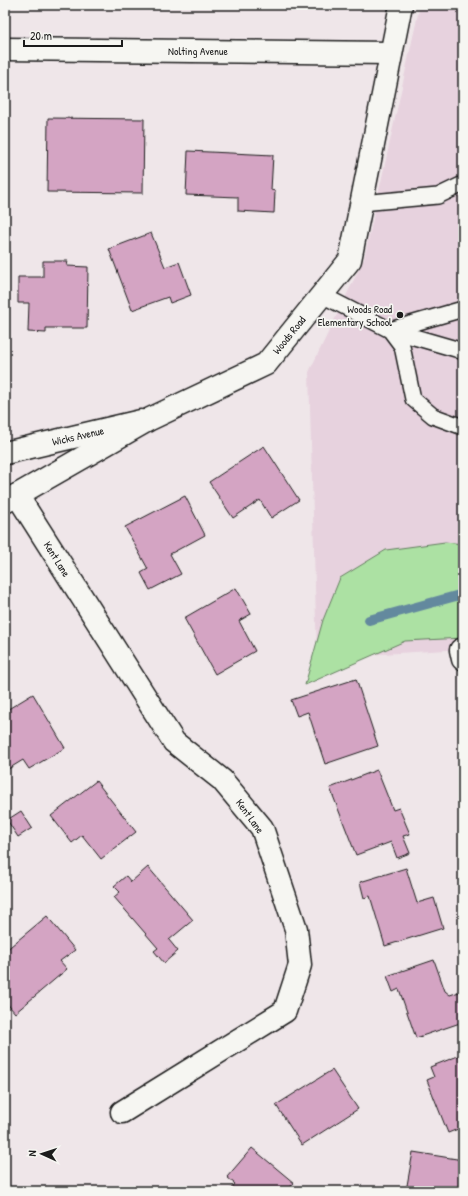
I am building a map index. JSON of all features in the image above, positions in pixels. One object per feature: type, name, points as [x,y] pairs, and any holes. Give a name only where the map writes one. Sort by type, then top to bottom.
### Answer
[{"type":"street","name":"Woods Road","points":[[11,499],[150,419],[266,364],[350,260],[400,5]]},
{"type":"street","name":"Nolting Avenue","points":[[5,50],[391,53]]},
{"type":"street","name":"Wicks Avenue","points":[[5,453],[150,419]]},
{"type":"street","name":"Kent Lane","points":[[11,499],[174,742],[222,780],[262,828],[296,929],[300,965],[285,1011],[122,1112]]},
{"type":"lane","points":[[361,203],[438,196],[463,184]]},
{"type":"lane","points":[[322,295],[390,330],[463,352]]},
{"type":"lane","points":[[390,330],[463,309]]},
{"type":"lane","points":[[390,330],[402,346],[413,399],[433,416],[463,427]]},
{"type":"shaded area","name":"Woods Road Elementary School","points":[[420,5],[463,5],[463,649],[317,658],[309,372],[364,259]]},
{"type":"green space","points":[[445,542],[463,544],[463,638],[405,641],[305,685],[323,620],[340,578],[386,550]]},
{"type":"building","points":[[48,118],[144,119],[143,193],[47,192]]},
{"type":"building","points":[[188,151],[273,155],[271,190],[275,191],[274,213],[238,211],[238,197],[186,195]]},
{"type":"building","points":[[151,233],[165,267],[179,262],[191,295],[170,303],[168,297],[132,310],[109,249]]},
{"type":"building","points":[[43,261],[68,261],[67,266],[88,267],[87,328],[46,328],[46,333],[28,332],[29,303],[18,303],[18,277],[43,277]]},
{"type":"building","points":[[264,446],[299,500],[271,518],[260,500],[233,518],[209,482]]},
{"type":"building","points":[[185,496],[205,535],[170,554],[181,574],[150,590],[141,573],[148,569],[125,527]]},
{"type":"building","points":[[236,588],[251,614],[239,621],[255,651],[215,674],[184,618]]},
{"type":"building","points":[[5,646],[9,651],[5,654]]},
{"type":"building","points":[[356,679],[378,746],[325,764],[308,712],[297,716],[291,700]]},
{"type":"building","points":[[33,694],[65,748],[29,769],[23,760],[5,771],[5,711]]},
{"type":"building","points":[[377,770],[393,810],[399,808],[410,834],[403,836],[410,853],[397,858],[391,842],[356,855],[330,788]]},
{"type":"building","points":[[96,781],[136,832],[101,859],[82,835],[72,843],[51,816]]},
{"type":"building","points":[[21,811],[32,828],[18,837],[7,820]]},
{"type":"building","points":[[148,867],[193,920],[169,940],[178,951],[164,963],[154,951],[158,948],[114,897],[120,892],[114,886],[126,876],[131,882]]},
{"type":"building","points":[[406,868],[417,903],[434,898],[443,928],[385,946],[370,896],[364,898],[360,882]]},
{"type":"building","points":[[47,916],[75,950],[60,961],[67,969],[15,1013],[5,1001],[5,975],[7,973],[5,970],[5,951]]},
{"type":"building","points":[[434,960],[445,991],[450,995],[462,991],[463,1022],[416,1038],[399,989],[393,992],[387,976]]},
{"type":"building","points":[[463,1054],[463,1127],[448,1133],[427,1080],[434,1077],[430,1067]]},
{"type":"building","points":[[332,1070],[358,1109],[302,1145],[276,1105]]},
{"type":"building","points":[[252,1148],[294,1183],[287,1191],[229,1191],[235,1184],[227,1177]]},
{"type":"building","points":[[413,1152],[463,1160],[463,1191],[406,1191]]},
{"type":"waterway","points":[[369,620],[463,594]]},
{"type":"place","name":"Woods Road Elementary School","points":[[400,315]]}]
